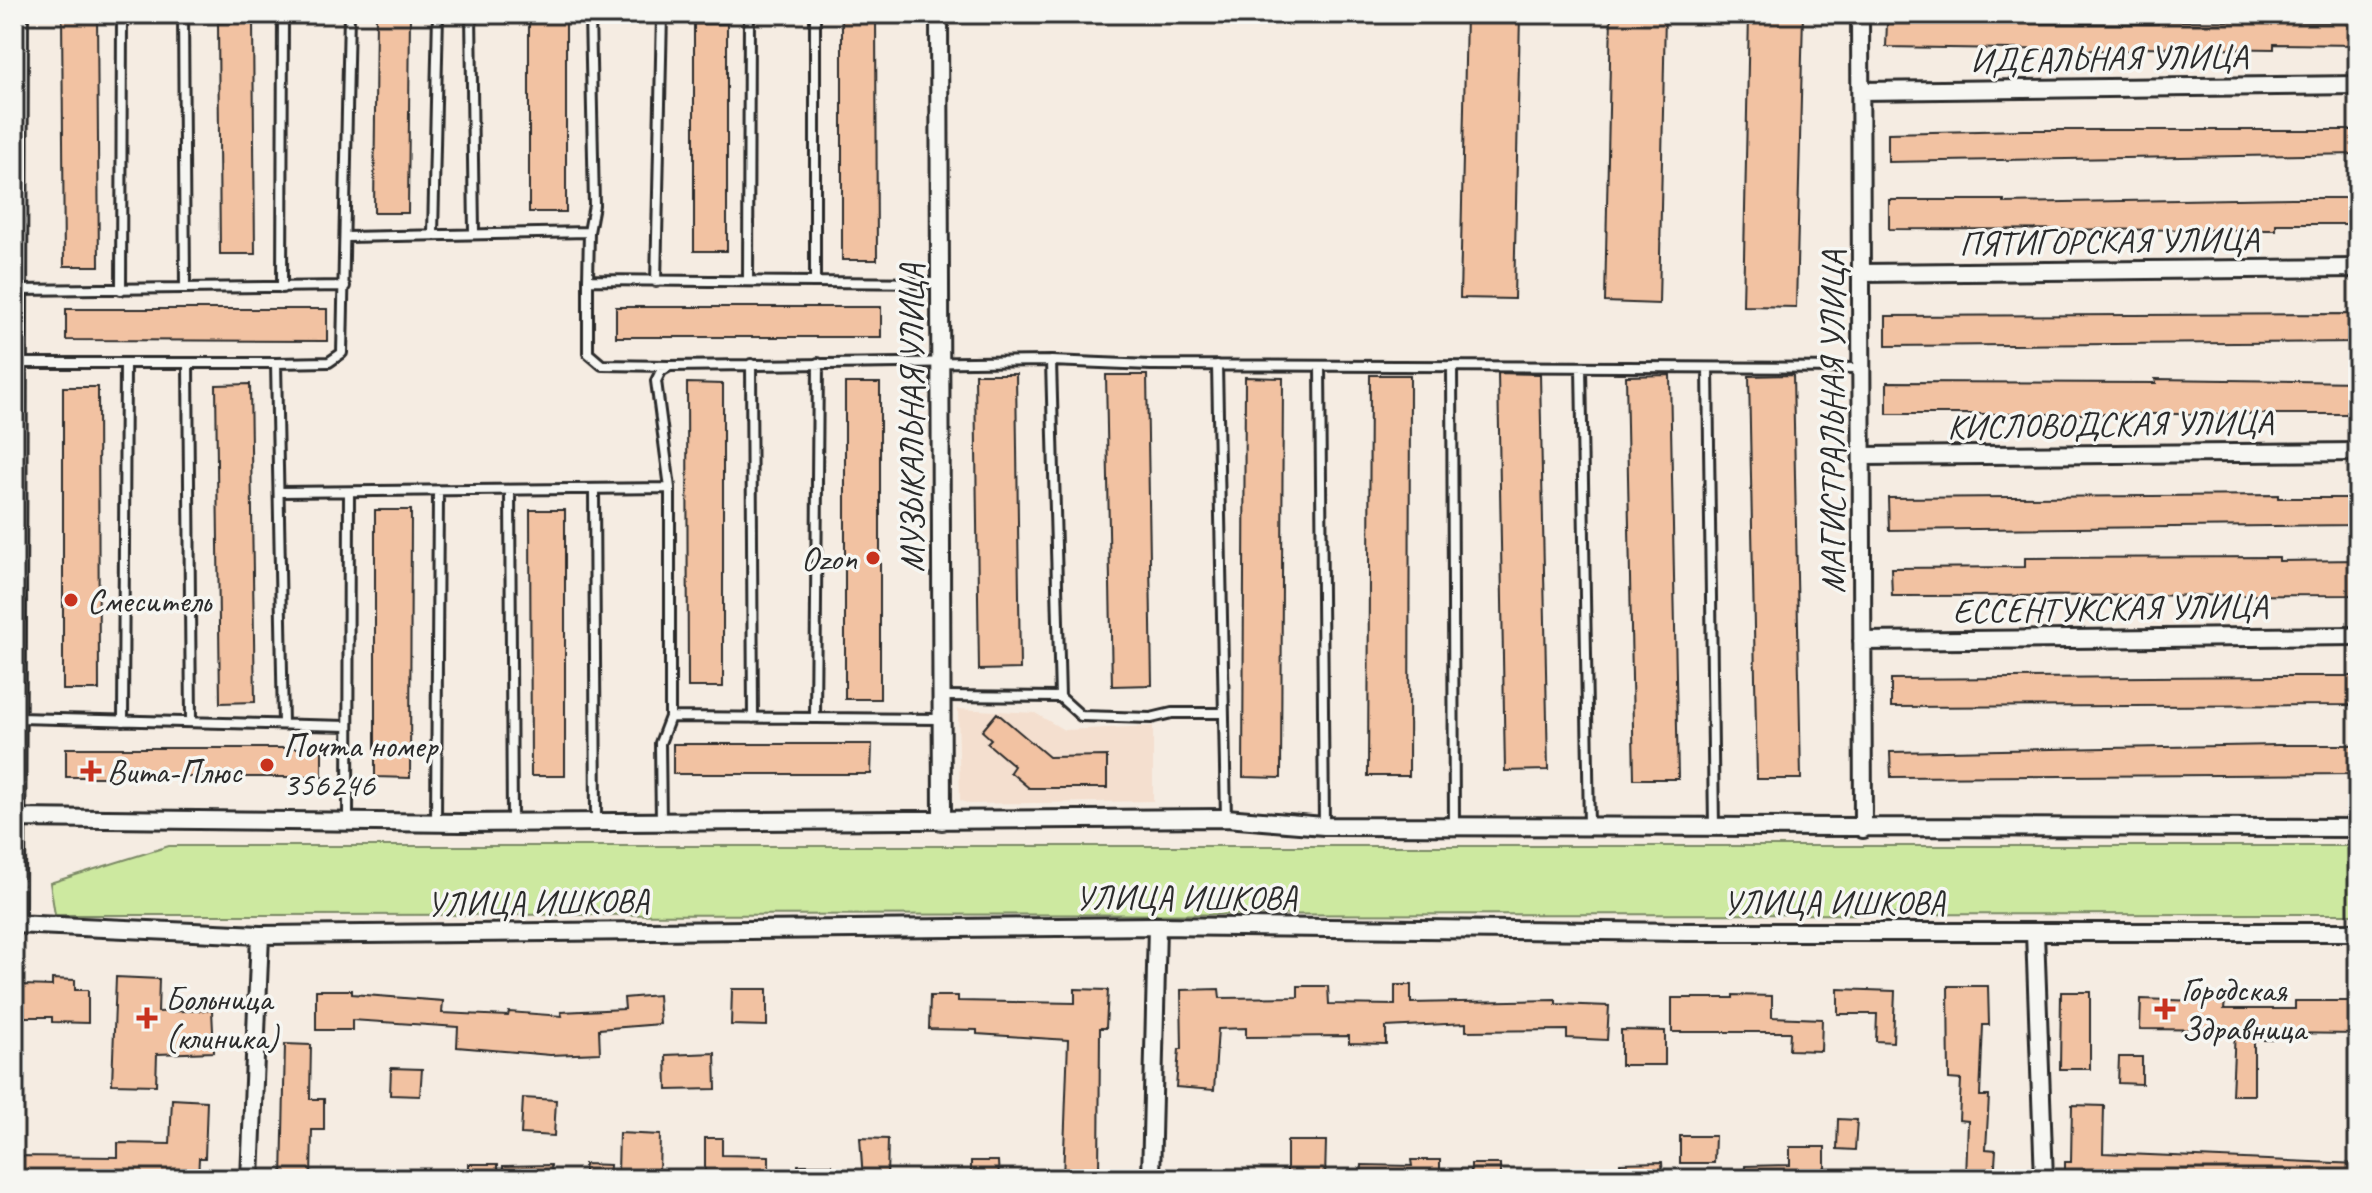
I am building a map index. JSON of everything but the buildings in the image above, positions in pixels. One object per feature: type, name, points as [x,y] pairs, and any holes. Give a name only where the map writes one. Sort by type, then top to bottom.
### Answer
[{"type":"street","points":[[15,924],[19,14]]},
{"type":"street","name":"МУЗЫКАЛЬНАЯ УЛИЦА","points":[[939,14],[942,821]]},
{"type":"street","name":"МАГИСТРАЛЬНАЯ УЛИЦА","points":[[1860,14],[1863,829]]},
{"type":"street","name":"ИДЕАЛЬНАЯ УЛИЦА","points":[[1861,91],[2358,85]]},
{"type":"street","name":"ПЯТИГОРСКАЯ УЛИЦА","points":[[1861,273],[2358,268]]},
{"type":"street","name":"КИСЛОВОДСКАЯ УЛИЦА","points":[[1862,456],[2358,452]]},
{"type":"street","name":"ЕССЕНТУКСКАЯ УЛИЦА","points":[[1862,641],[2358,636]]},
{"type":"street","points":[[16,818],[436,823],[1226,818],[1324,826],[2358,828]]},
{"type":"street","name":"УЛИЦА ИШКОВА","points":[[15,924],[260,935],[1157,926],[2035,933],[2358,932]]},
{"type":"street","points":[[1151,1179],[1157,926]]},
{"type":"street","points":[[2035,933],[2044,1179]]},
{"type":"street","points":[[250,1179],[260,935]]},
{"type":"lane","points":[[121,290],[122,14]]},
{"type":"lane","points":[[183,14],[185,288]]},
{"type":"lane","points":[[282,288],[283,14]]},
{"type":"lane","points":[[19,363],[329,362],[342,353],[347,237],[349,14]]},
{"type":"lane","points":[[433,234],[438,14]]},
{"type":"lane","points":[[471,14],[474,232]]},
{"type":"lane","points":[[590,14],[594,205],[589,232],[588,353],[602,365],[1051,361],[1320,366],[1862,368]]},
{"type":"lane","points":[[656,282],[662,14]]},
{"type":"lane","points":[[748,281],[749,14]]},
{"type":"lane","points":[[815,14],[815,281]]},
{"type":"lane","points":[[347,237],[589,232]]},
{"type":"lane","points":[[588,280],[941,283]]},
{"type":"lane","points":[[17,290],[345,286]]},
{"type":"lane","points":[[1051,361],[1060,697]]},
{"type":"lane","points":[[188,363],[191,721]]},
{"type":"lane","points":[[276,363],[283,724]]},
{"type":"lane","points":[[815,718],[818,363]]},
{"type":"lane","points":[[123,721],[125,364]]},
{"type":"lane","points":[[751,364],[753,718]]},
{"type":"lane","points":[[1217,365],[1226,818]]},
{"type":"lane","points":[[661,823],[660,743],[670,717],[670,488],[656,381],[661,371],[670,366]]},
{"type":"lane","points":[[1320,366],[1324,826]]},
{"type":"lane","points":[[1452,366],[1454,827]]},
{"type":"lane","points":[[1581,367],[1589,828]]},
{"type":"lane","points":[[1708,368],[1714,829]]},
{"type":"lane","points":[[280,492],[438,493],[670,488]]},
{"type":"lane","points":[[594,490],[596,823]]},
{"type":"lane","points":[[348,822],[349,492]]},
{"type":"lane","points":[[510,492],[512,823]]},
{"type":"lane","points":[[436,823],[438,493]]},
{"type":"lane","points":[[942,696],[1060,697],[1081,716],[1151,718],[1172,713],[1223,713]]},
{"type":"lane","points":[[670,717],[941,719]]},
{"type":"lane","points":[[18,718],[348,726]]},
{"type":"shaded area","points":[[958,709],[1035,713],[1064,730],[1153,726],[1153,801],[969,804],[960,800]]},
{"type":"green space","points":[[169,846],[2358,846],[2358,914],[55,915],[50,883]]},
{"type":"place","name":"Ozon","points":[[873,558]]},
{"type":"place","name":"Смеситель","points":[[71,600]]},
{"type":"place","name":"Почта номер 356246","points":[[267,765]]},
{"type":"place","name":"Вита-Плюс","points":[[91,771]]},
{"type":"place","name":"Городская Здравница","points":[[2165,1009]]},
{"type":"place","name":"Больница (клиника)","points":[[147,1018]]}]
